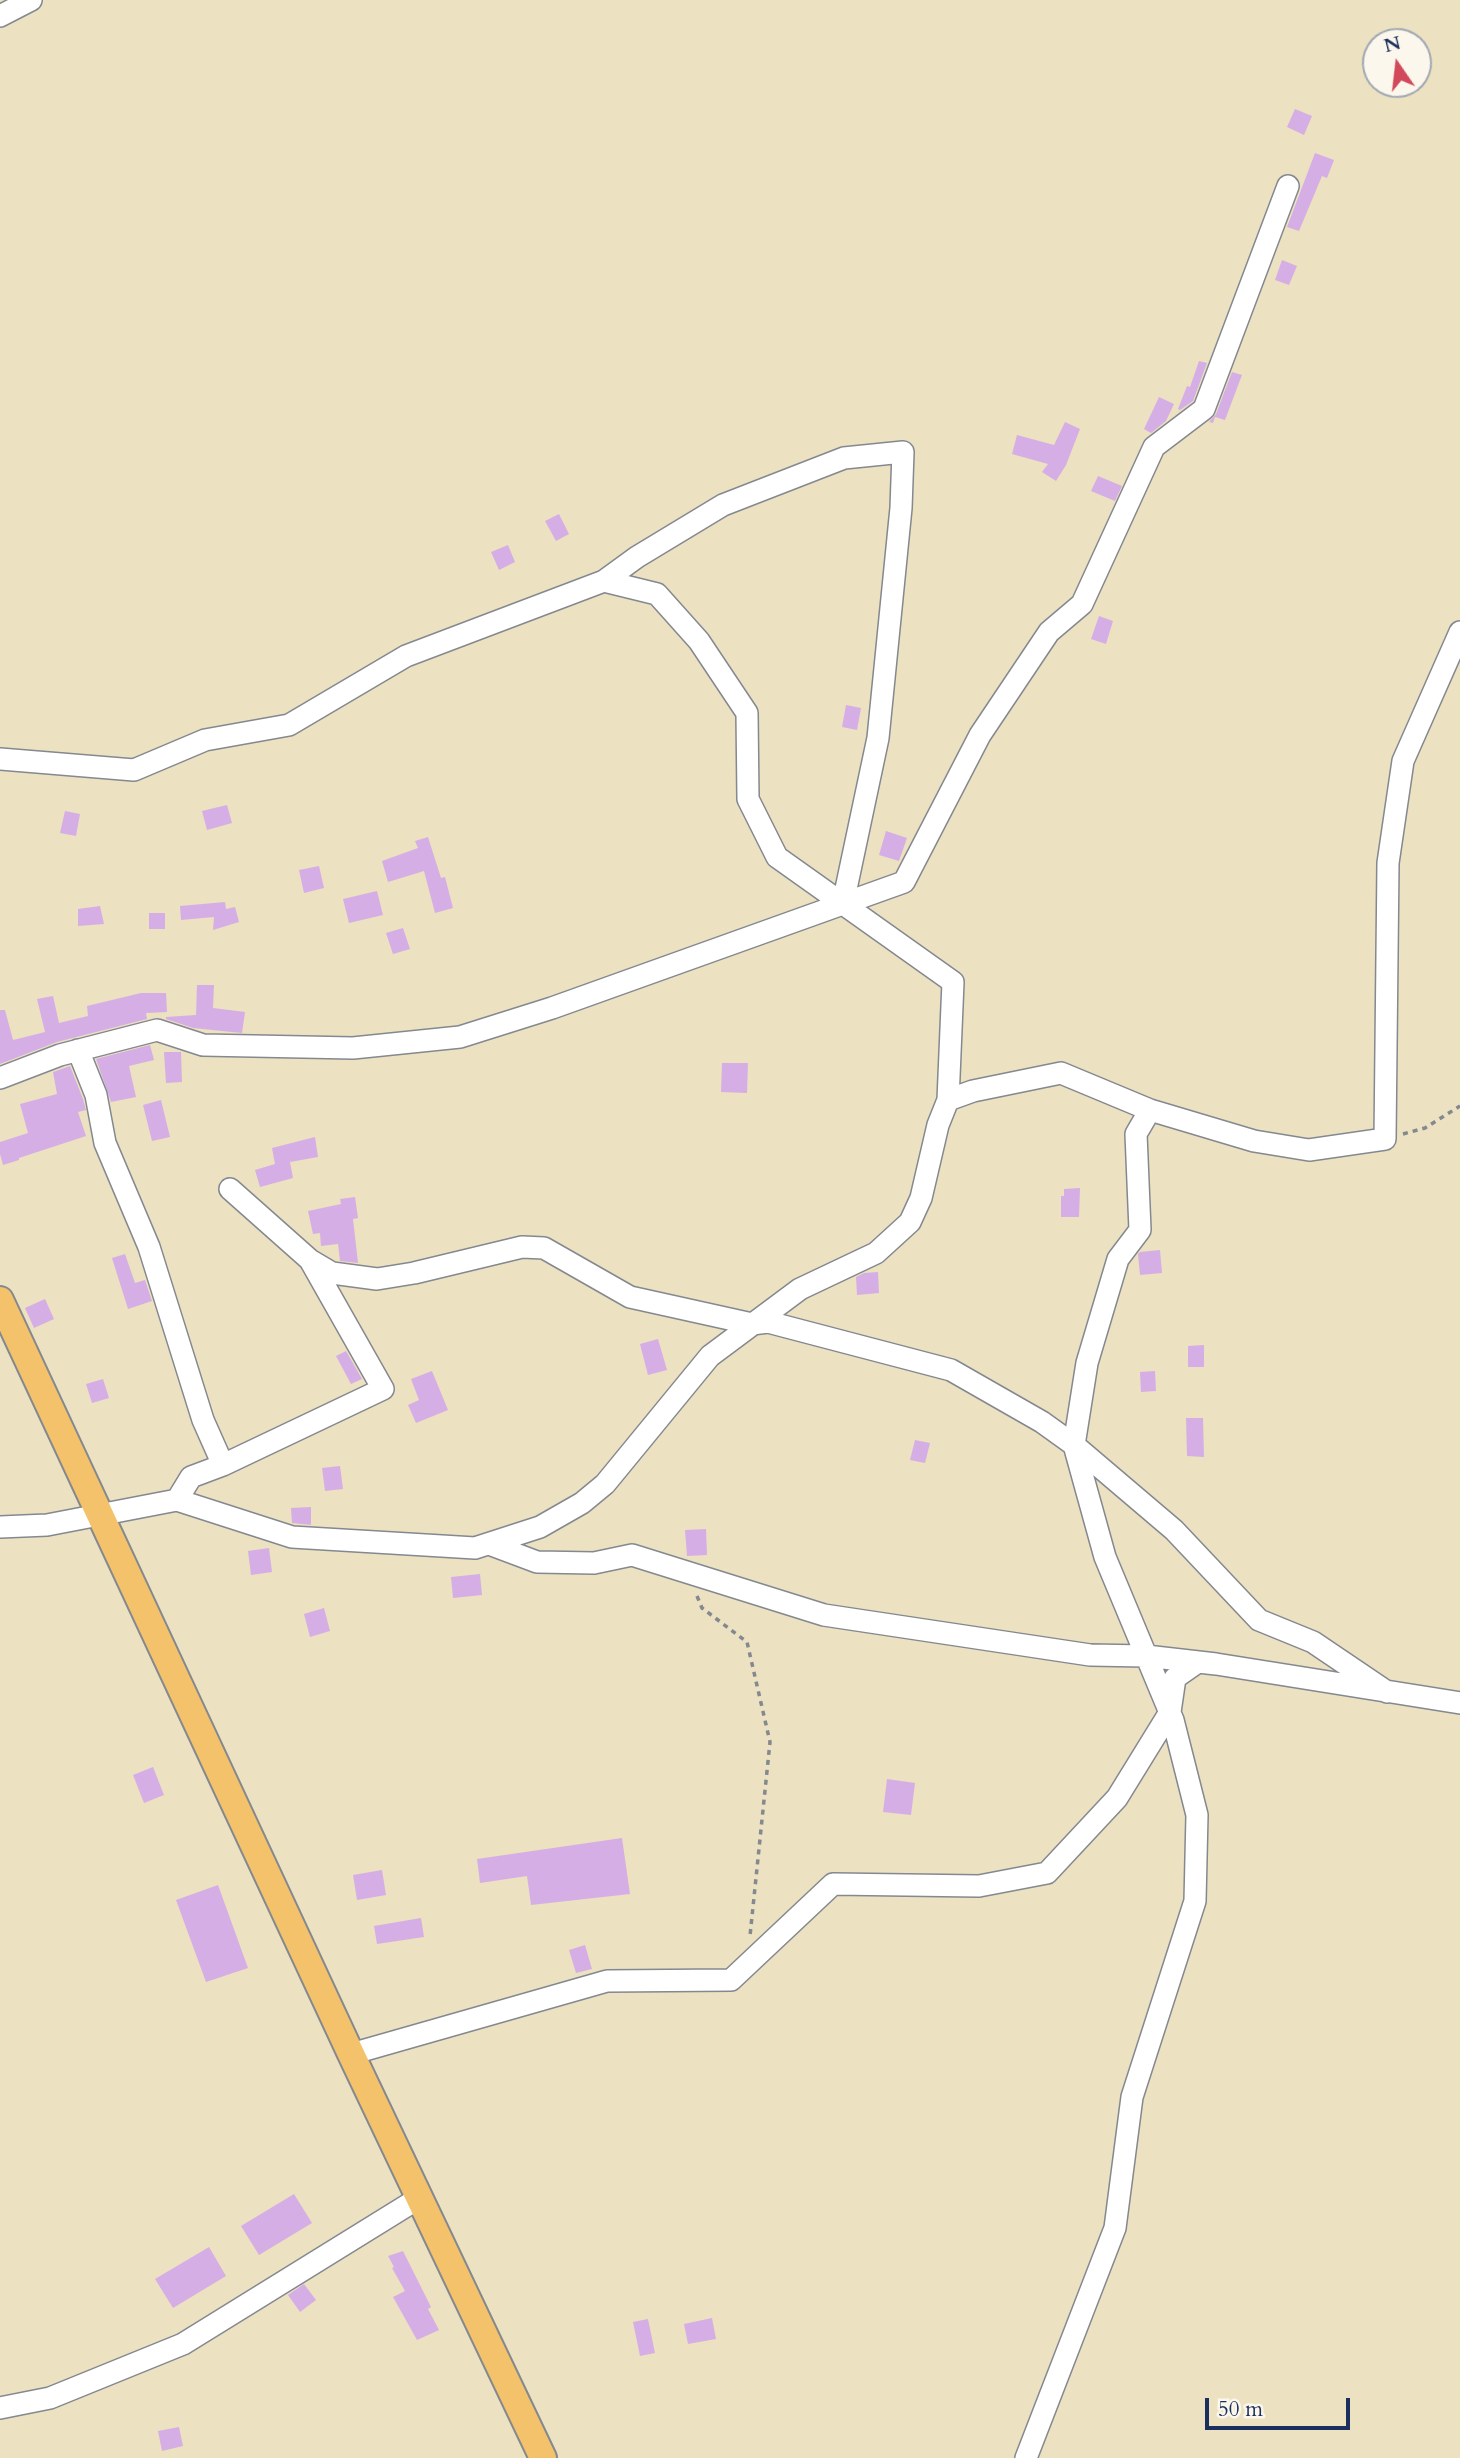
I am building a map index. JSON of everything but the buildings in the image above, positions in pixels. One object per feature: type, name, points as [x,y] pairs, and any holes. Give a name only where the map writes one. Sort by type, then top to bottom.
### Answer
[{"type":"main road","points":[[0,1300],[351,2054],[543,2458]]},
{"type":"street","points":[[0,16],[31,0]]},
{"type":"street","points":[[0,1078],[78,1050],[157,1030],[203,1045],[285,1047],[353,1048],[460,1037],[565,1003],[904,882],[980,735],[1049,632],[1082,604],[1154,447],[1204,409],[1288,187]]},
{"type":"street","points":[[0,759],[134,770],[205,740],[289,725],[406,656],[604,580],[723,505],[844,458],[903,452],[901,508],[878,738],[843,903]]},
{"type":"street","points":[[0,1527],[47,1525],[177,1500],[292,1537],[475,1548],[540,1527],[582,1503],[605,1484],[710,1356],[800,1289],[876,1254],[909,1222],[920,1198],[938,1125],[948,1100],[953,982],[777,857],[748,799],[747,713],[699,641],[657,594],[604,580]]},
{"type":"street","points":[[948,1100],[973,1091],[1061,1073],[1150,1110],[1254,1142],[1309,1150],[1385,1139],[1388,863],[1403,761],[1460,632]]},
{"type":"street","points":[[78,1050],[96,1095],[105,1143],[149,1247],[203,1420],[223,1465]]},
{"type":"street","points":[[1027,2458],[1115,2228],[1132,2097],[1195,1901],[1197,1815],[1170,1712],[1105,1557],[1074,1445],[1087,1363],[1118,1259],[1140,1230],[1136,1134],[1150,1110]]},
{"type":"street","points":[[230,1189],[310,1260],[332,1273],[377,1279],[414,1273],[522,1247],[544,1248],[630,1297],[752,1324],[768,1322],[951,1370],[1042,1422],[1074,1445],[1174,1530],[1259,1620],[1313,1642],[1387,1692]]},
{"type":"street","points":[[177,1500],[191,1477],[223,1465],[383,1389],[310,1260]]},
{"type":"street","points":[[489,1544],[537,1562],[594,1563],[632,1555],[824,1615],[1090,1655],[1146,1656],[1198,1662],[1460,1703]]},
{"type":"street","points":[[351,2054],[607,1981],[731,1980],[833,1884],[979,1885],[1047,1873],[1117,1798],[1170,1712],[1175,1678],[1198,1662]]},
{"type":"street","points":[[0,2408],[50,2398],[183,2344],[419,2199]]},
{"type":"path","points":[[1385,1139],[1425,1128],[1460,1106]]},
{"type":"path","points":[[688,1573],[702,1608],[747,1642],[770,1742],[746,1965]]}]
